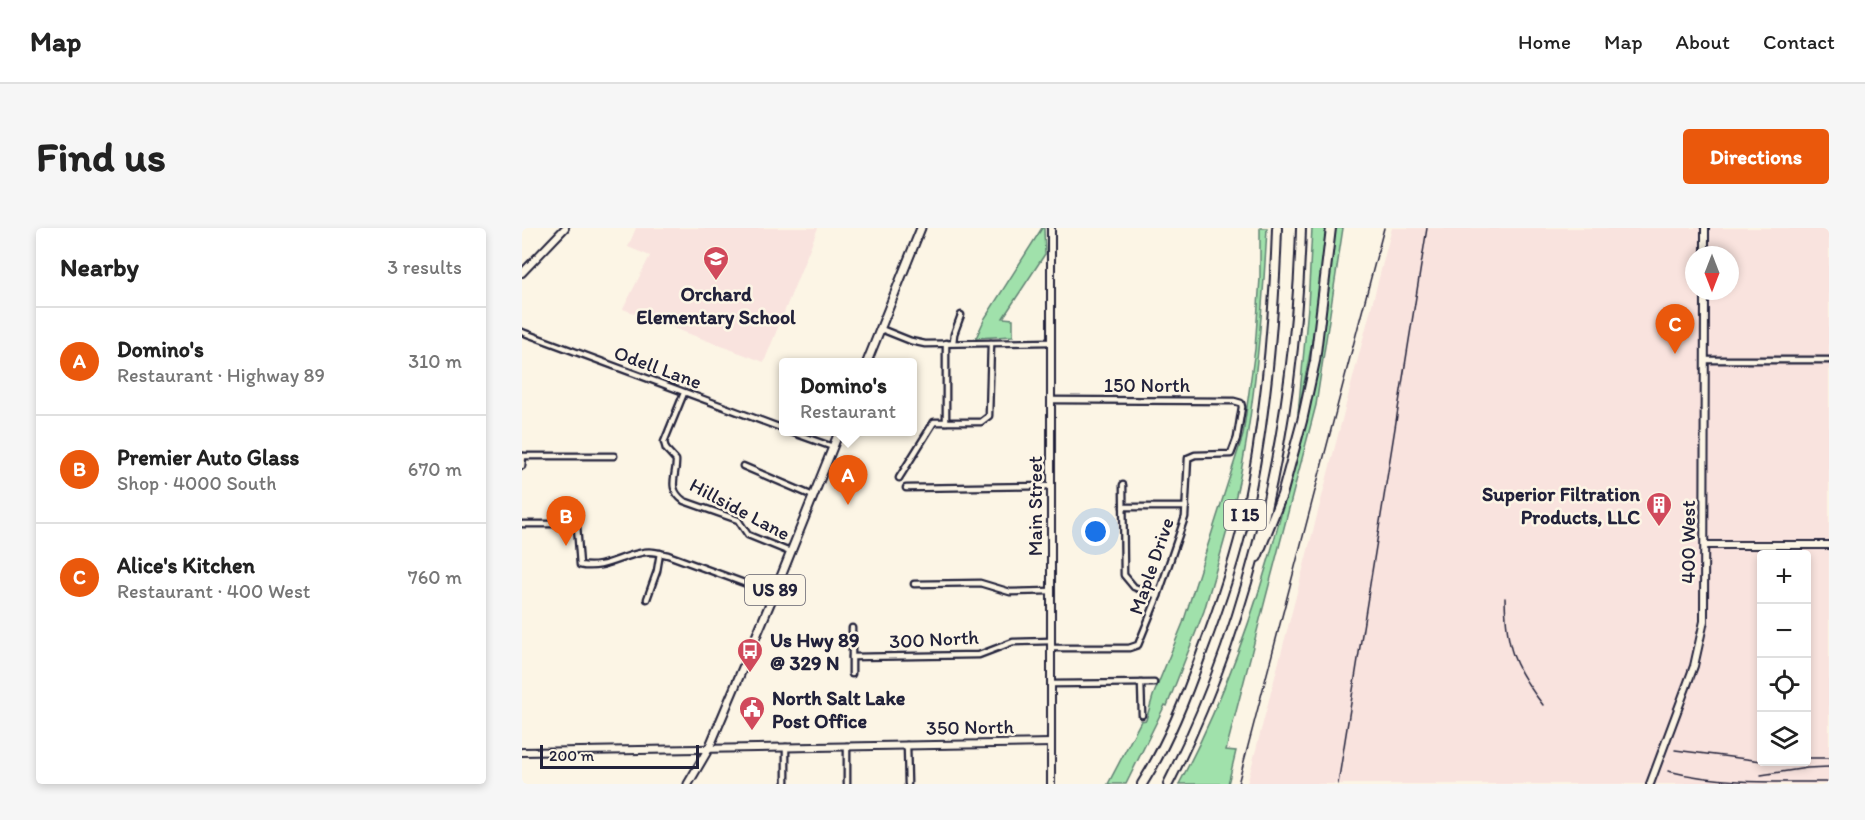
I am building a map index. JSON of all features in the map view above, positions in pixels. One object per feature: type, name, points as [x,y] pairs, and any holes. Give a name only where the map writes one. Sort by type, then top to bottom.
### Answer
[{"type":"highway","name":"I 15","points":[[1142,784],[1154,765],[1187,694],[1221,600],[1247,508],[1270,352],[1277,228]]},
{"type":"highway","name":"I 15","points":[[1168,784],[1208,695],[1248,580],[1280,437],[1289,382],[1299,289],[1301,228]]},
{"type":"highway","points":[[1248,580],[1282,495],[1302,421],[1315,361],[1331,228]]},
{"type":"main road","points":[[869,358],[921,228]]},
{"type":"main road","name":"US 89","points":[[688,784],[709,748],[837,436]]},
{"type":"street","points":[[522,273],[565,228]]},
{"type":"street","name":"Main Street","points":[[1051,228],[1051,784]]},
{"type":"street","points":[[1705,228],[1705,246]]},
{"type":"street","name":"400 West","points":[[1650,784],[1699,648],[1705,611],[1705,300]]},
{"type":"street","points":[[953,343],[961,315]]},
{"type":"street","points":[[881,329],[916,342],[946,344],[1051,342]]},
{"type":"street","name":"Odell Lane","points":[[522,332],[779,428]]},
{"type":"street","points":[[899,478],[934,422],[981,422],[989,416],[991,343]]},
{"type":"street","points":[[946,344],[946,422]]},
{"type":"street","points":[[1705,360],[1829,360]]},
{"type":"street","name":"Hillside Lane","points":[[684,393],[664,442],[666,449],[676,460],[672,482],[680,498],[738,520],[748,535],[790,552]]},
{"type":"street","name":"150 North","points":[[1051,400],[1235,401],[1241,404],[1238,434],[1234,450],[1230,455],[1189,457]]},
{"type":"street","points":[[802,436],[833,447]]},
{"type":"street","points":[[522,466],[523,456],[614,456]]},
{"type":"street","name":"Maple Drive","points":[[1137,647],[1158,596],[1184,521],[1189,457]]},
{"type":"street","points":[[743,466],[813,496]]},
{"type":"street","points":[[1123,485],[1123,570],[1126,579],[1134,587],[1158,596]]},
{"type":"street","points":[[906,488],[1051,486]]},
{"type":"street","points":[[1123,507],[1186,507]]},
{"type":"street","points":[[522,524],[575,525],[578,530],[579,563],[583,566],[603,565],[642,552],[660,553],[774,594]]},
{"type":"street","points":[[1705,545],[1829,545]]},
{"type":"street","points":[[646,599],[657,571],[660,553]]},
{"type":"street","points":[[915,584],[980,583],[1010,592],[1051,591]]},
{"type":"street","points":[[852,628],[852,674]]},
{"type":"street","name":"300 North","points":[[852,657],[980,655],[1013,642],[1137,647]]},
{"type":"street","points":[[1141,683],[1142,715]]},
{"type":"street","points":[[1051,684],[1154,683]]},
{"type":"street","name":"350 North","points":[[522,752],[1051,743]]},
{"type":"street","points":[[907,745],[908,784]]},
{"type":"street","points":[[847,746],[847,784]]},
{"type":"street","points":[[786,747],[786,784]]},
{"type":"shaded area","name":"Orchard Elementary School","points":[[636,228],[818,228],[764,362],[623,309],[650,256],[628,247]]},
{"type":"shaded area","points":[[1392,228],[1829,228],[1829,784],[1247,784]]},
{"type":"green space","points":[[1044,228],[1045,254],[1003,318],[1013,319],[1013,336],[976,338],[985,318]]},
{"type":"green space","points":[[1260,228],[1267,228],[1256,374],[1243,461],[1225,537],[1204,611],[1167,706],[1165,705],[1126,784],[1108,784],[1141,721],[1146,720],[1153,696],[1183,623],[1243,435],[1255,349],[1260,278]]},
{"type":"green space","points":[[1312,228],[1327,228],[1316,322],[1298,414],[1308,307]]},
{"type":"green space","points":[[1335,228],[1343,228],[1316,405],[1226,750],[1236,751],[1228,784],[1179,784],[1211,719],[1238,652],[1281,514],[1313,371]]},
{"type":"railway","points":[[1238,784],[1384,228]]},
{"type":"railway","points":[[1338,784],[1427,228]]},
{"type":"railway","points":[[1505,598],[1507,630],[1513,655],[1525,679],[1543,705]]},
{"type":"railway","points":[[1675,750],[1757,760]]},
{"type":"railway","points":[[1811,758],[1829,758]]},
{"type":"railway","points":[[1761,775],[1829,767]]},
{"type":"railway","points":[[1668,771],[1728,780],[1829,782]]},
{"type":"place","name":"Orchard Elementary School","points":[[716,282]]},
{"type":"place","name":"Alice's Kitchen","points":[[1675,354]]},
{"type":"place","name":"Domino's","points":[[848,505]]},
{"type":"place","name":"Superior Filtration Products, LLC","points":[[1659,528]]},
{"type":"place","name":"Premier Auto Glass","points":[[566,546]]},
{"type":"place","name":"Us Hwy 89 @ 329 N","points":[[750,674]]},
{"type":"place","name":"North Salt Lake Post Office","points":[[752,732]]}]
